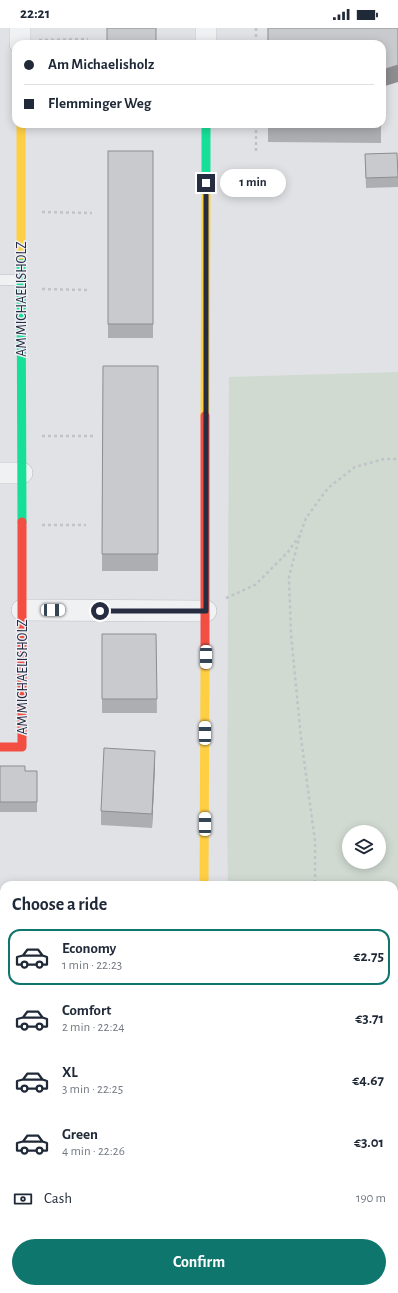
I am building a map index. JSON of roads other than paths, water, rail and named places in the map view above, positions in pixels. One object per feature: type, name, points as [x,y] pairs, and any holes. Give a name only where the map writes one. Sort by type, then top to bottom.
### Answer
[{"type":"street","points":[[206,28],[206,40]]},
{"type":"street","name":"AM MICHAELISHOLZ","points":[[0,747],[22,747],[21,128]]},
{"type":"street","points":[[204,881],[213,606],[206,128]]},
{"type":"street","points":[[0,473],[22,473]]},
{"type":"street","name":"AM MICHAELISHOLZ","points":[[22,610],[213,606]]},
{"type":"lane","points":[[0,280],[21,284]]}]
